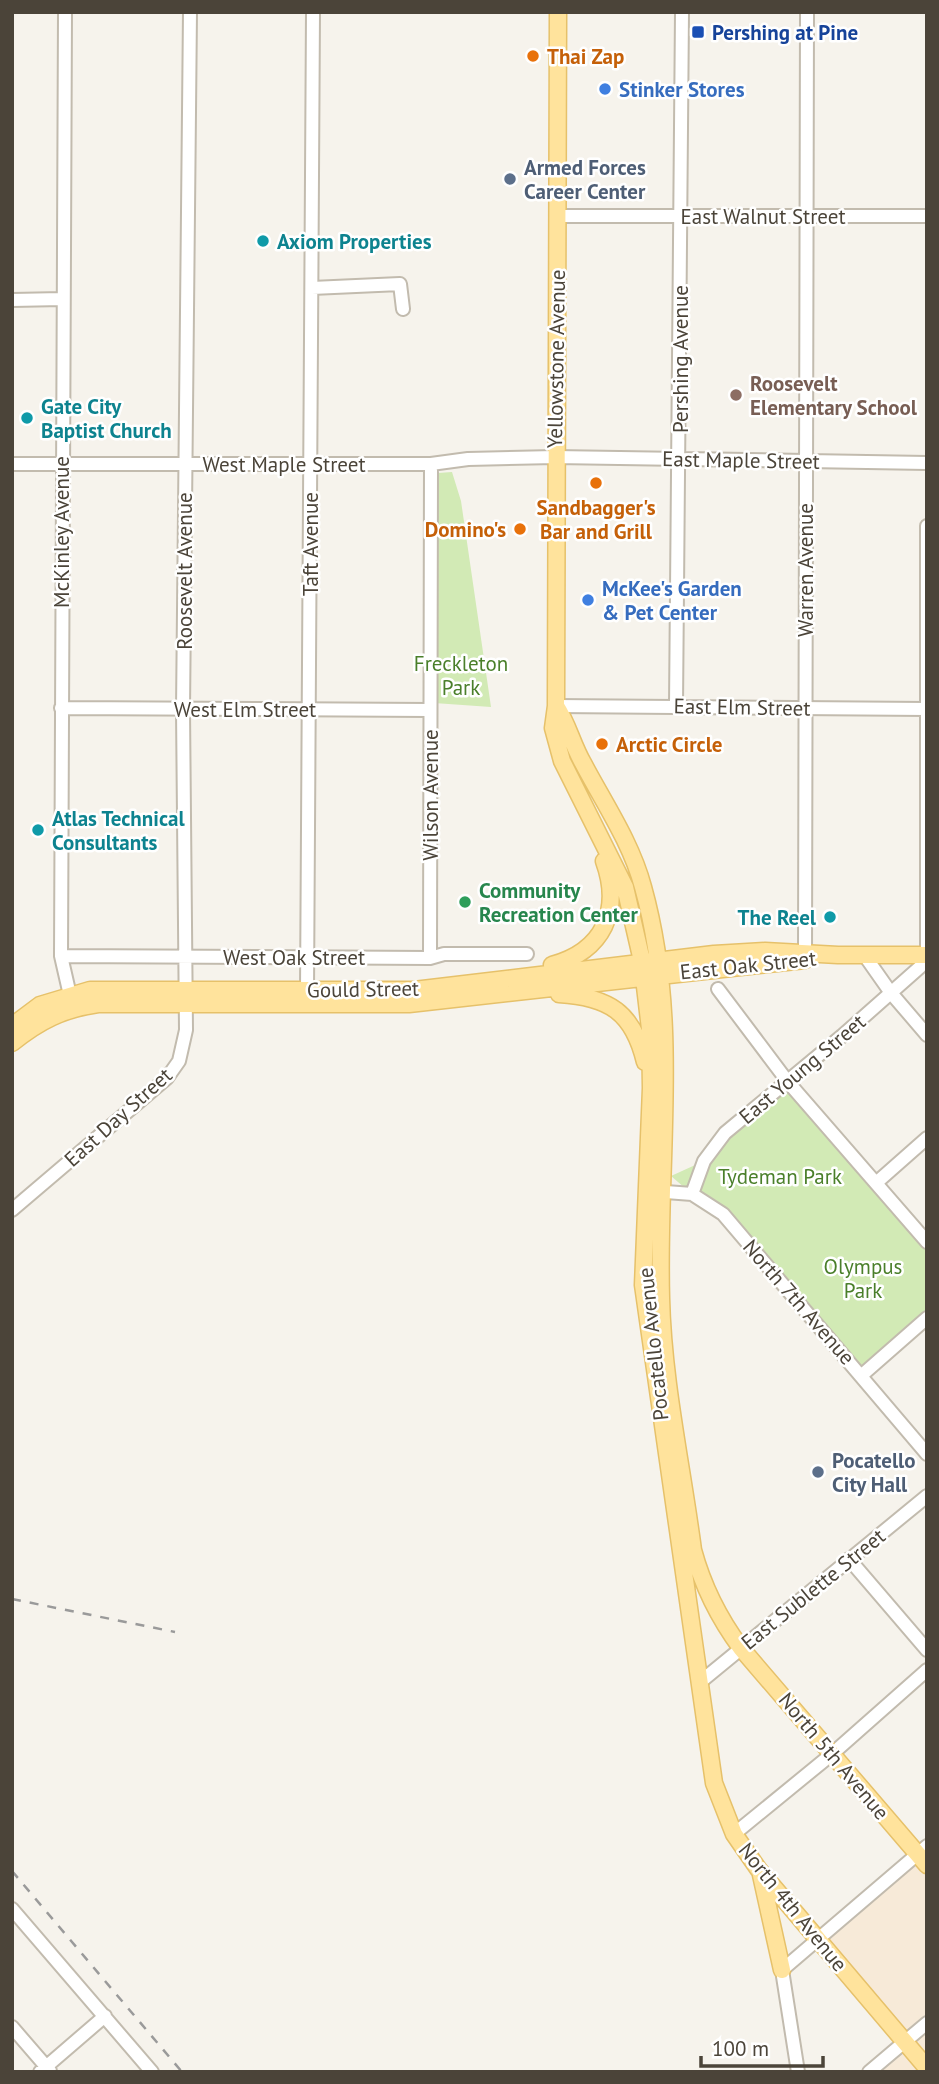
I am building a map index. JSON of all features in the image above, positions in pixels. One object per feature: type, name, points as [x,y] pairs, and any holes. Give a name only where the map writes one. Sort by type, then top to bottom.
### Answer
[{"type":"main road","name":"Yellowstone Avenue","points":[[558,12],[556,706],[553,728],[562,761],[625,887],[650,968]]},
{"type":"main road","name":"Yellowstone Avenue","points":[[556,706],[634,860],[646,899],[650,968]]},
{"type":"main road","points":[[487,981],[564,962],[587,949],[599,937],[610,908],[611,886],[593,825]]},
{"type":"main road","name":"East Oak Street","points":[[650,968],[742,952],[805,957],[927,955]]},
{"type":"main road","name":"Gould Street","points":[[71,1001],[98,1004],[307,991],[414,989],[650,968]]},
{"type":"main road","name":"Gould Street","points":[[187,997],[390,1005],[515,992],[650,968]]},
{"type":"main road","name":"Pocatello Avenue","points":[[650,968],[653,1191],[662,1316],[693,1550],[706,1592],[721,1620],[741,1648]]},
{"type":"main road","name":"Pocatello Avenue","points":[[650,968],[667,1045],[643,1270],[646,1313],[699,1683]]},
{"type":"main road","points":[[515,992],[587,997],[617,1010],[639,1040],[651,1088]]},
{"type":"main road","points":[[12,1026],[40,1005],[71,1001]]},
{"type":"main road","points":[[12,1043],[71,1001]]},
{"type":"main road","name":"North 5th Avenue","points":[[741,1648],[924,1855]]},
{"type":"main road","name":"North 4th Avenue","points":[[699,1683],[714,1783],[734,1834],[759,1870],[927,2068]]},
{"type":"main road","points":[[759,1870],[782,1970]]},
{"type":"street","name":"McKinley Avenue","points":[[65,12],[61,956],[71,1001]]},
{"type":"street","name":"Roosevelt Avenue","points":[[187,997],[183,957],[183,710],[190,12]]},
{"type":"street","name":"Taft Avenue","points":[[307,991],[313,12]]},
{"type":"street","name":"Pershing Avenue","points":[[676,706],[682,12]]},
{"type":"street","name":"Warren Avenue","points":[[805,957],[807,12]]},
{"type":"street","name":"East Walnut Street","points":[[558,216],[927,216]]},
{"type":"street","points":[[312,288],[400,284],[402,309]]},
{"type":"street","points":[[12,300],[62,299]]},
{"type":"street","name":"West Maple Street","points":[[12,464],[431,464],[468,459],[555,457]]},
{"type":"street","name":"East Maple Street","points":[[555,457],[927,463]]},
{"type":"street","name":"Wilson Avenue","points":[[429,958],[431,464]]},
{"type":"street","points":[[927,526],[927,955]]},
{"type":"street","name":"East Elm Street","points":[[556,706],[926,709]]},
{"type":"street","name":"West Elm Street","points":[[61,708],[430,710]]},
{"type":"street","name":"West Oak Street","points":[[61,956],[429,958],[444,954],[527,954]]},
{"type":"street","name":"East Young Street","points":[[692,1194],[712,1147],[891,993],[920,967],[927,955]]},
{"type":"street","points":[[865,956],[891,993],[927,1035]]},
{"type":"street","points":[[718,989],[788,1082],[927,1242]]},
{"type":"street","name":"East Day Street","points":[[12,1210],[167,1078],[179,1061],[186,1030],[187,997]]},
{"type":"street","points":[[876,1183],[927,1138]]},
{"type":"street","name":"North 7th Avenue","points":[[653,1191],[692,1194],[723,1213],[927,1454]]},
{"type":"street","points":[[862,1375],[927,1318]]},
{"type":"street","name":"East Sublette Street","points":[[699,1683],[927,1496]]},
{"type":"street","points":[[849,1559],[927,1650]]},
{"type":"street","points":[[734,1834],[832,1754],[927,1670]]},
{"type":"street","points":[[798,2072],[782,1970],[817,1938],[924,1855]]},
{"type":"street","points":[[13,1913],[152,2072]]},
{"type":"street","points":[[12,2027],[45,2070],[105,2016]]},
{"type":"street","points":[[869,2072],[927,2023]]},
{"type":"shaded area","points":[[917,1854],[927,1865],[927,2072],[869,2072],[904,2042],[817,1938]]},
{"type":"green space","name":"Freckleton Park","points":[[452,472],[461,501],[491,707],[434,703],[438,473]]},
{"type":"green space","points":[[788,1082],[927,1242],[927,1318],[862,1375],[723,1214],[692,1194],[671,1176],[704,1161]]},
{"type":"railway","points":[[12,1599],[175,1632]]},
{"type":"railway","points":[[12,1871],[182,2072]]},
{"type":"place","name":"Pershing at Pine","points":[[698,32]]},
{"type":"place","name":"Thai Zap","points":[[533,56]]},
{"type":"place","name":"Stinker Stores","points":[[605,89]]},
{"type":"place","name":"Armed Forces Career Center","points":[[510,179]]},
{"type":"place","name":"Axiom Properties","points":[[263,241]]},
{"type":"place","name":"Roosevelt Elementary School","points":[[736,395]]},
{"type":"place","name":"Gate City Baptist Church","points":[[27,418]]},
{"type":"place","name":"Sandbagger's Bar and Grill","points":[[596,483]]},
{"type":"place","name":"Domino's","points":[[520,529]]},
{"type":"place","name":"McKee's Garden & Pet Center","points":[[588,600]]},
{"type":"place","name":"Arctic Circle","points":[[602,744]]},
{"type":"place","name":"Atlas Technical Consultants","points":[[38,830]]},
{"type":"place","name":"Community Recreation Center","points":[[465,902]]},
{"type":"place","name":"The Reel","points":[[830,917]]},
{"type":"place","name":"Pocatello City Hall","points":[[818,1472]]},
{"type":"park label","name":"Tydeman Park","points":[[780,1176]]},
{"type":"park label","name":"Olympus Park","points":[[863,1278]]}]
